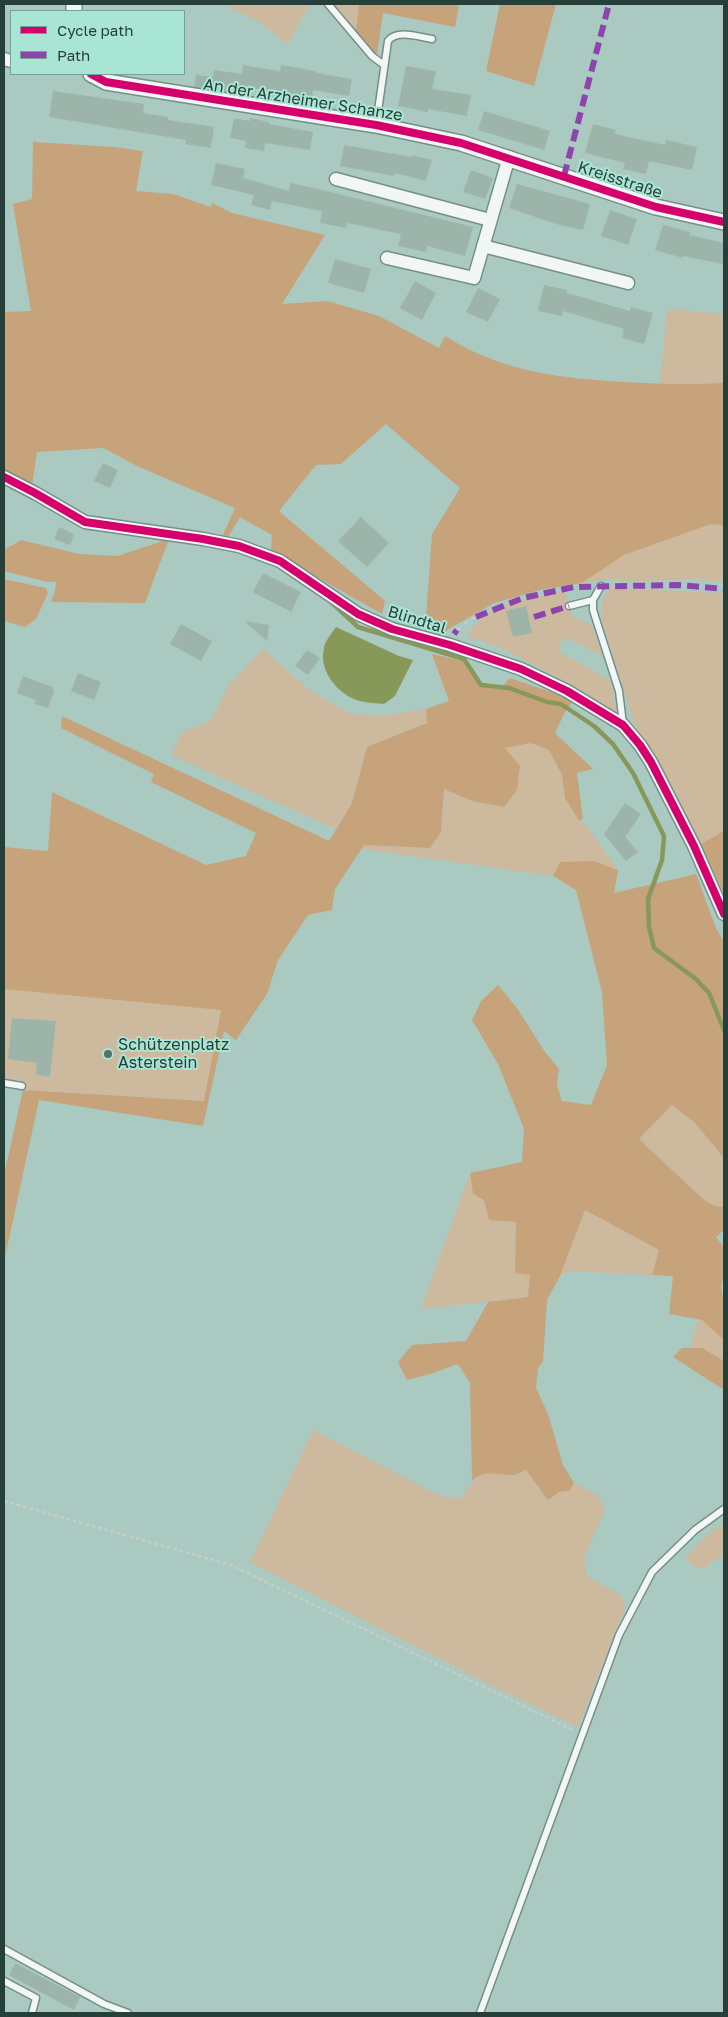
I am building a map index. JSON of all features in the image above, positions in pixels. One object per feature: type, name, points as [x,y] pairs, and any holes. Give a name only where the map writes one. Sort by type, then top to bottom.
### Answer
[{"type":"street","name":"An der Arzheimer Schanze","points":[[93,75],[106,82],[376,125],[461,142],[509,157]]},
{"type":"street","points":[[387,258],[474,278],[509,157]]},
{"type":"street","name":"Kreisstraße","points":[[509,157],[656,207],[724,222]]},
{"type":"street","points":[[336,179],[490,220]]},
{"type":"street","points":[[483,246],[628,283]]},
{"type":"street","name":"Blindtal","points":[[4,477],[85,522],[239,546],[280,561],[358,614],[392,629],[450,645],[521,669],[567,691],[623,726],[640,745],[651,762],[694,846],[724,914]]},
{"type":"lane","points":[[328,4],[372,56],[384,65]]},
{"type":"lane","points":[[376,125],[388,41],[392,36],[398,34],[432,39]]},
{"type":"lane","points":[[601,586],[593,600],[593,610],[619,691],[623,726]]},
{"type":"lane","points":[[569,606],[593,600]]},
{"type":"lane","points":[[4,1083],[22,1086]]},
{"type":"lane","points":[[480,2013],[619,1635],[652,1572],[695,1530],[724,1509]]},
{"type":"lane","points":[[4,1949],[104,2004],[128,2013]]},
{"type":"lane","points":[[4,1981],[36,1998],[32,2013]]},
{"type":"path","points":[[464,624],[468,622]]},
{"type":"path","points":[[4,1501],[231,1566],[583,1735]]},
{"type":"shaded area","points":[[222,4],[310,4],[288,44],[256,20]]},
{"type":"shaded area","points":[[333,4],[359,4],[356,31]]},
{"type":"shaded area","points":[[359,4],[459,4],[455,27],[383,13],[377,55],[356,31]]},
{"type":"shaded area","points":[[500,4],[556,4],[534,86],[486,71]]},
{"type":"shaded area","points":[[33,142],[115,147],[143,151],[136,191],[173,194],[211,207],[212,203],[232,213],[325,235],[282,304],[327,301],[379,316],[439,348],[445,336],[488,358],[532,371],[554,375],[649,383],[724,383],[724,525],[711,524],[624,555],[582,583],[540,590],[494,603],[447,630],[444,638],[436,635],[423,621],[426,617],[432,534],[460,488],[386,424],[341,464],[316,465],[279,511],[385,601],[382,614],[271,551],[272,535],[240,517],[228,537],[222,537],[235,508],[139,467],[103,448],[37,452],[32,486],[4,472],[4,312],[31,311],[13,204],[32,199]]},
{"type":"shaded area","points":[[667,310],[724,314],[724,383],[660,384]]},
{"type":"shaded area","points":[[711,524],[724,525],[724,582],[697,579],[602,580],[582,583],[624,555]]},
{"type":"shaded area","points":[[169,539],[145,603],[51,602],[56,582],[47,582],[4,571],[4,550],[21,540],[79,554],[117,556]]},
{"type":"shaded area","points":[[4,579],[46,588],[48,593],[36,619],[25,627],[4,621]]},
{"type":"shaded area","points":[[611,588],[724,593],[724,831],[701,844],[677,803],[657,760],[634,723],[602,620],[602,602]]},
{"type":"shaded area","points":[[565,591],[573,618],[591,624],[603,656],[564,637],[558,651],[611,681],[617,714],[525,660],[466,636],[490,612],[510,604]]},
{"type":"shaded area","points":[[336,627],[399,656],[413,660],[395,696],[384,704],[360,701],[345,694],[332,681],[327,674],[323,657],[326,643]]},
{"type":"shaded area","points":[[263,649],[308,689],[350,714],[389,715],[426,709],[428,723],[367,747],[352,803],[335,829],[171,755],[182,732],[212,720],[228,686]]},
{"type":"shaded area","points":[[432,654],[463,661],[480,687],[500,689],[510,678],[574,700],[565,712],[555,733],[593,769],[577,773],[583,819],[579,821],[565,798],[562,775],[549,750],[531,743],[505,748],[520,766],[517,790],[504,807],[472,801],[444,789],[441,832],[430,848],[364,845],[335,889],[332,910],[308,915],[278,960],[267,994],[236,1040],[224,1031],[203,1126],[39,1100],[4,1262],[4,1175],[23,1090],[204,1101],[221,1010],[4,989],[4,847],[48,851],[52,792],[206,865],[246,856],[256,833],[151,782],[154,774],[61,728],[62,716],[329,841],[352,803],[367,747],[427,723],[426,709],[449,701]]},
{"type":"shaded area","points":[[531,743],[549,750],[562,775],[565,798],[579,821],[586,825],[618,870],[594,861],[560,862],[553,876],[362,849],[364,845],[430,848],[441,832],[444,789],[472,801],[504,748]]},
{"type":"shaded area","points":[[724,831],[724,894],[701,844]]},
{"type":"shaded area","points":[[594,861],[618,870],[614,893],[696,874],[716,928],[724,942],[724,1158],[694,1122],[672,1105],[639,1139],[704,1200],[715,1206],[724,1207],[724,1230],[716,1237],[724,1247],[724,1277],[721,1285],[724,1308],[724,1340],[702,1320],[669,1314],[673,1276],[652,1275],[659,1250],[585,1210],[560,1276],[547,1300],[543,1362],[538,1368],[536,1388],[548,1414],[563,1465],[574,1483],[569,1491],[559,1492],[548,1500],[526,1470],[513,1475],[481,1475],[472,1481],[470,1383],[458,1364],[407,1380],[398,1362],[412,1345],[466,1341],[488,1302],[528,1297],[530,1275],[515,1273],[516,1222],[489,1220],[484,1200],[473,1194],[470,1173],[522,1162],[524,1129],[498,1064],[472,1020],[481,1001],[498,985],[517,1008],[545,1052],[559,1069],[557,1085],[562,1101],[591,1105],[607,1065],[602,992],[576,890],[553,876],[560,862]]},
{"type":"shaded area","name":"Schützenplatz Asterstein","points":[[4,989],[221,1009],[204,1101],[23,1090],[24,1081],[4,1078]]},
{"type":"shaded area","points":[[672,1104],[694,1122],[724,1158],[724,1207],[715,1206],[704,1200],[639,1139]]},
{"type":"shaded area","points":[[470,1173],[473,1194],[484,1200],[489,1220],[516,1222],[515,1272],[530,1275],[528,1297],[421,1309]]},
{"type":"shaded area","points":[[585,1210],[659,1250],[652,1275],[569,1271],[560,1276]]},
{"type":"shaded area","points":[[698,1319],[702,1320],[724,1340],[724,1361],[702,1348],[691,1348]]},
{"type":"shaded area","points":[[682,1348],[702,1348],[724,1361],[724,1390],[673,1357]]},
{"type":"shaded area","points":[[313,1430],[438,1495],[459,1499],[480,1474],[498,1473],[513,1476],[526,1470],[559,1492],[569,1491],[574,1483],[599,1496],[605,1510],[584,1558],[587,1576],[622,1596],[625,1608],[578,1727],[490,1685],[250,1562]]},
{"type":"shaded area","points":[[724,1522],[724,1555],[704,1569],[694,1566],[685,1558],[700,1542]]},
{"type":"building","points":[[243,65],[280,71],[281,65],[352,79],[349,96],[313,90],[312,98],[232,85],[231,92],[194,87],[196,75],[213,77],[214,70],[242,74]]},
{"type":"building","points":[[406,66],[436,71],[432,89],[471,95],[467,116],[428,109],[428,112],[398,106]]},
{"type":"building","points":[[53,91],[144,104],[143,113],[168,117],[168,120],[214,127],[211,148],[185,144],[186,140],[49,117]]},
{"type":"building","points":[[484,111],[550,131],[544,150],[478,130]]},
{"type":"building","points":[[234,118],[250,121],[250,118],[269,122],[269,124],[313,132],[310,150],[265,143],[264,151],[245,148],[246,141],[230,138]]},
{"type":"building","points":[[593,124],[616,130],[615,134],[665,145],[666,140],[697,147],[692,170],[649,161],[646,174],[623,169],[625,163],[585,153]]},
{"type":"building","points":[[344,145],[411,157],[412,155],[432,160],[426,181],[395,173],[394,176],[340,166]]},
{"type":"building","points":[[216,163],[245,169],[243,178],[289,191],[290,183],[473,227],[465,256],[427,246],[426,252],[398,246],[401,234],[347,223],[346,228],[320,223],[322,211],[272,201],[270,210],[251,205],[254,195],[211,185]]},
{"type":"building","points":[[471,170],[493,178],[485,199],[463,192]]},
{"type":"building","points":[[517,184],[590,204],[583,230],[556,224],[509,208]]},
{"type":"building","points":[[610,210],[637,219],[628,245],[601,236]]},
{"type":"building","points":[[663,225],[690,232],[689,235],[724,243],[724,264],[683,256],[683,258],[655,250]]},
{"type":"building","points":[[335,259],[371,269],[364,293],[328,283]]},
{"type":"building","points":[[415,281],[436,293],[422,320],[400,308]]},
{"type":"building","points":[[544,285],[567,290],[567,293],[630,311],[631,307],[653,313],[644,344],[622,338],[624,329],[563,311],[562,316],[538,311]]},
{"type":"building","points":[[478,288],[500,299],[488,322],[466,312]]},
{"type":"building","points":[[103,463],[118,470],[110,488],[94,481]]},
{"type":"building","points":[[361,517],[389,543],[367,567],[338,541]]},
{"type":"building","points":[[59,527],[74,534],[70,545],[54,539]]},
{"type":"building","points":[[263,573],[301,592],[291,612],[253,592]]},
{"type":"building","points":[[526,606],[532,633],[513,637],[506,611]]},
{"type":"building","points":[[244,621],[269,625],[267,641]]},
{"type":"building","points":[[181,624],[212,641],[201,661],[170,644]]},
{"type":"building","points":[[307,650],[320,658],[308,675],[295,666]]},
{"type":"building","points":[[78,673],[101,682],[94,700],[71,691]]},
{"type":"building","points":[[23,676],[52,687],[54,691],[48,708],[34,704],[36,700],[17,693]]},
{"type":"building","points":[[625,803],[641,814],[625,837],[638,852],[626,861],[604,834]]},
{"type":"building","points":[[12,1018],[56,1021],[50,1077],[36,1075],[37,1063],[8,1059]]},
{"type":"building","points":[[15,1963],[80,1997],[74,2010],[9,1975]]},
{"type":"waterway","points":[[331,602],[358,627],[464,659],[481,685],[509,688],[547,702],[561,704],[594,726],[613,744],[633,773],[664,836],[662,860],[648,899],[649,927],[654,948],[696,979],[709,993],[724,1030]]},
{"type":"marked path","points":[[564,176],[609,4]]},
{"type":"marked path","points":[[476,617],[523,598],[574,587],[679,585],[724,589]]},
{"type":"marked path","points":[[534,617],[569,606]]},
{"type":"marked path","points":[[454,634],[457,630]]},
{"type":"cycle path","points":[[93,75],[106,82],[376,125],[461,143],[656,207],[724,222]]},
{"type":"cycle path","points":[[4,477],[85,522],[239,546],[280,561],[358,614],[392,629],[450,645],[521,669],[567,691],[623,725],[640,745],[651,762],[694,846],[724,914]]},
{"type":"place","name":"Schützenplatz Asterstein","points":[[108,1054]]}]
